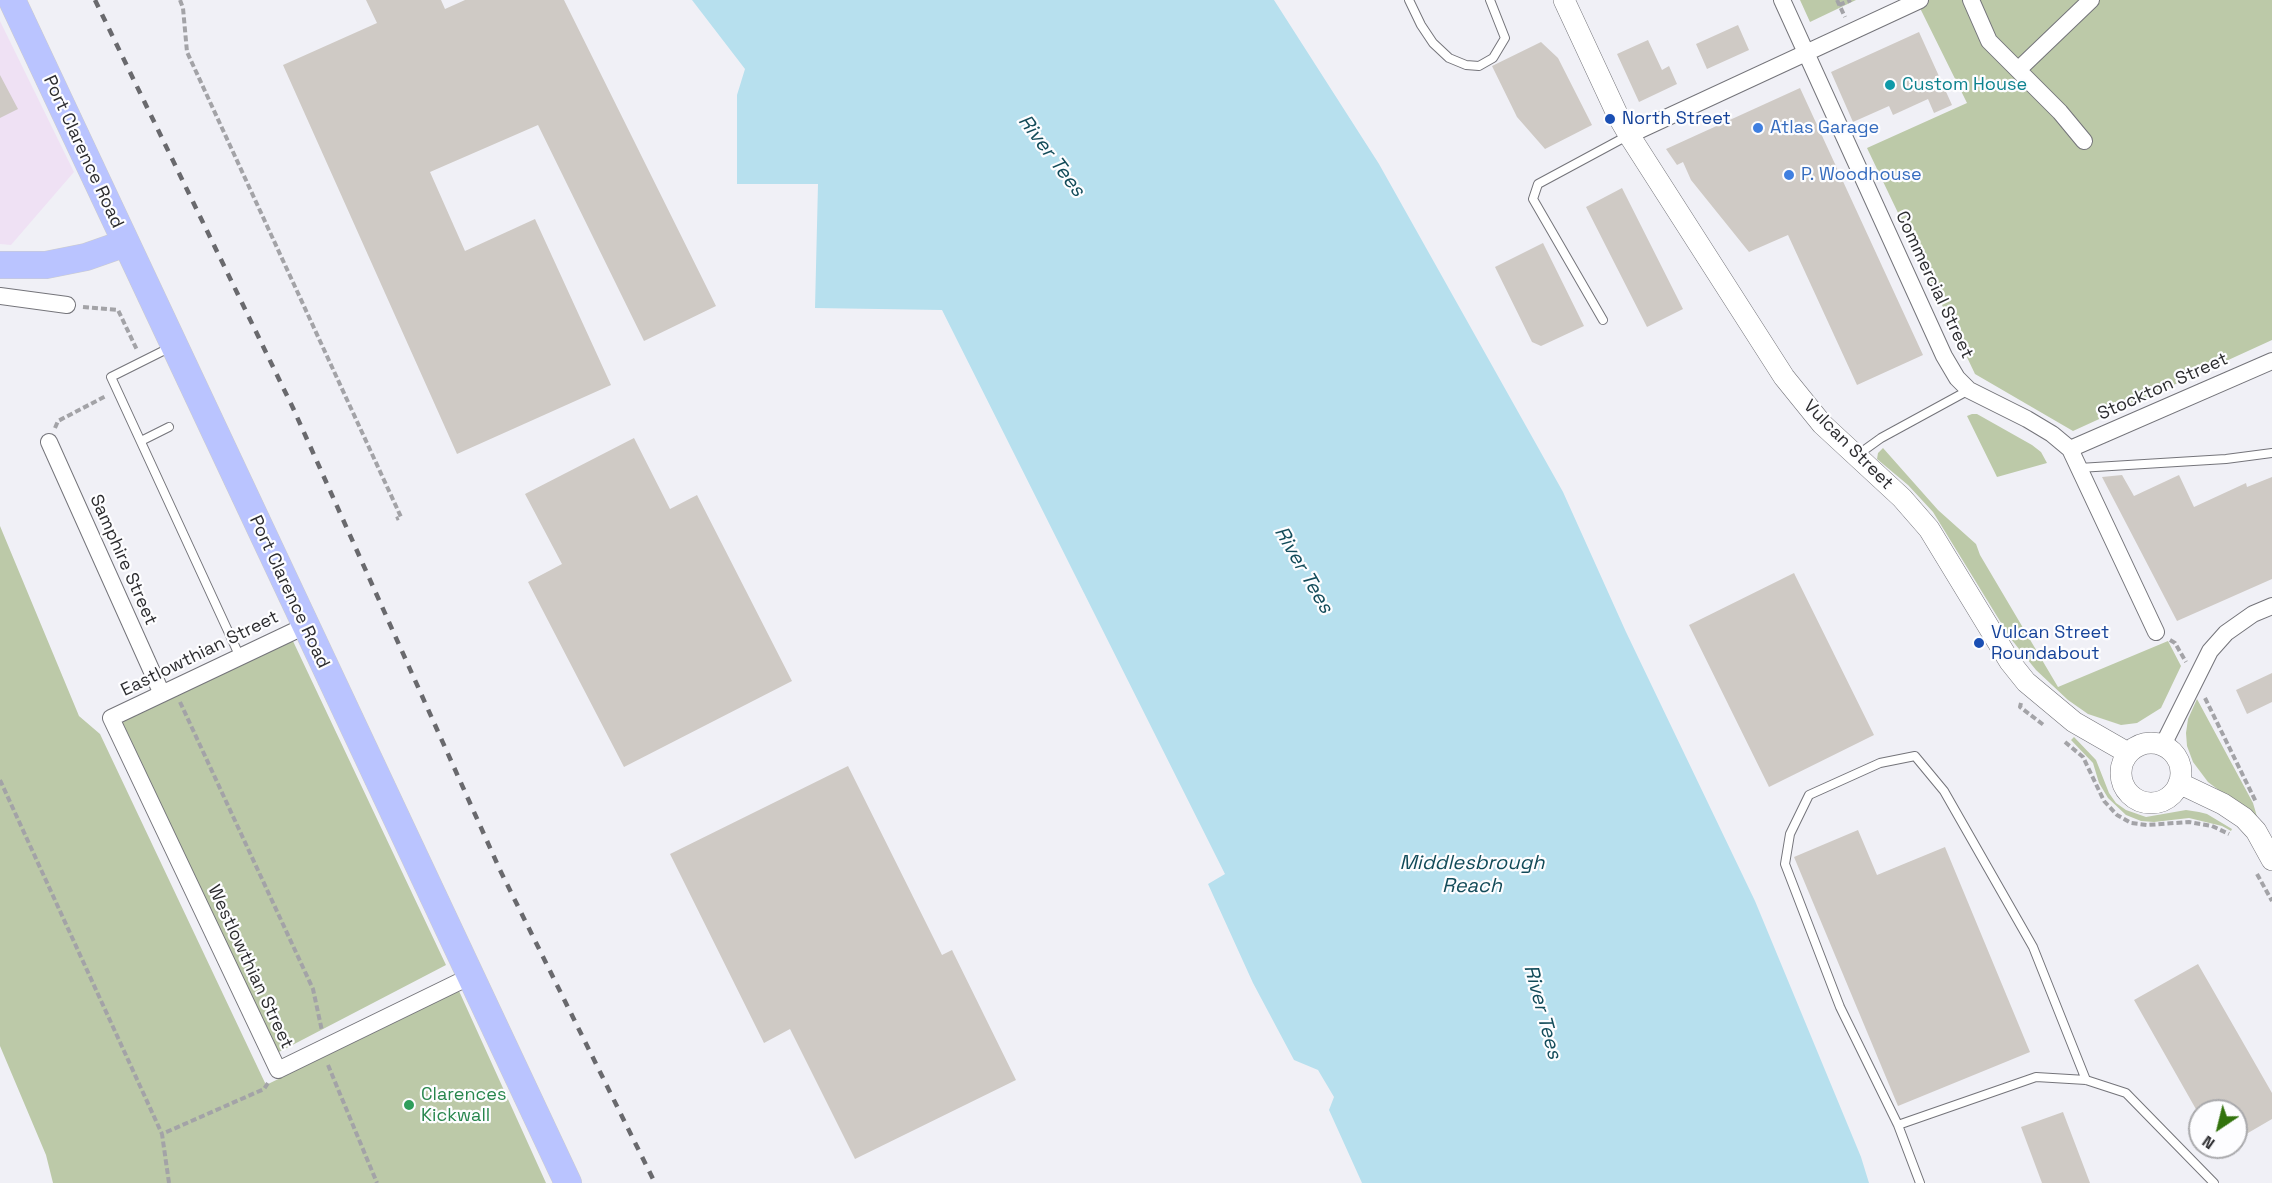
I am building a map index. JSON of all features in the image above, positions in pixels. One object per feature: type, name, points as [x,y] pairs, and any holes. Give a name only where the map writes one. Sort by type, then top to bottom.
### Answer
[{"type":"main road","name":"Port Clarence Road","points":[[12,0],[568,1183]]},
{"type":"main road","points":[[0,265],[46,265],[86,257],[126,243]]},
{"type":"street","name":"Vulcan Street","points":[[1564,0],[1629,135],[1784,377],[1822,424],[1855,457],[1902,498],[1929,529],[2010,662],[2026,682],[2074,722],[2128,753]]},
{"type":"street","name":"Commercial Street","points":[[1782,0],[1944,356],[1957,378],[1969,390],[2043,429],[2070,449],[2156,632]]},
{"type":"street","points":[[1629,135],[1920,0]]},
{"type":"street","points":[[1971,0],[1989,41],[2060,111],[2084,141]]},
{"type":"street","points":[[2019,69],[2091,0]]},
{"type":"street","points":[[0,296],[67,305]]},
{"type":"street","name":"Stockton Street","points":[[2070,449],[2272,361]]},
{"type":"street","name":"Samphire Street","points":[[49,442],[168,691]]},
{"type":"street","points":[[2163,745],[2210,651],[2226,633],[2253,615],[2272,606]]},
{"type":"street","name":"Eastlowthian Street","points":[[111,718],[305,626]]},
{"type":"street","name":"Westlowthian Street","points":[[111,718],[278,1070],[471,976]]},
{"type":"street","points":[[2144,744],[2163,745],[2177,757],[2181,774],[2174,792],[2166,799],[2156,803],[2136,799],[2128,792],[2121,773],[2128,753],[2144,744]]},
{"type":"street","points":[[2179,783],[2223,804],[2244,818],[2256,831],[2272,860]]},
{"type":"lane","points":[[1409,0],[1433,43],[1449,58],[1466,65],[1479,66],[1493,58],[1504,38],[1490,0]]},
{"type":"lane","points":[[1604,320],[1533,199],[1538,184],[1629,135]]},
{"type":"lane","points":[[174,345],[111,377],[240,657]]},
{"type":"lane","points":[[1855,457],[1881,438],[1969,390]]},
{"type":"lane","points":[[141,441],[169,427]]},
{"type":"lane","points":[[2079,468],[2226,459],[2272,453]]},
{"type":"lane","points":[[1920,1183],[1898,1125],[1840,1007],[1785,864],[1790,834],[1809,795],[1880,763],[1915,756],[1944,791],[2033,947],[2086,1080]]},
{"type":"lane","points":[[1898,1125],[2036,1077],[2086,1080],[2126,1093],[2214,1183]]},
{"type":"path","points":[[180,0],[183,8],[187,52],[401,517],[396,519]]},
{"type":"path","points":[[1837,0],[1839,5],[1851,0]]},
{"type":"path","points":[[67,305],[118,310],[143,361]]},
{"type":"path","points":[[49,442],[58,421],[118,391]]},
{"type":"path","points":[[2156,632],[2175,643],[2257,802]]},
{"type":"path","points":[[2026,682],[2020,707],[2050,730]]},
{"type":"path","points":[[168,691],[313,989],[326,1061],[377,1183]]},
{"type":"path","points":[[2058,736],[2083,757],[2104,801],[2117,815],[2131,823],[2147,825],[2189,822],[2212,826],[2234,836]]},
{"type":"path","points":[[0,780],[162,1134],[169,1183]]},
{"type":"path","points":[[162,1134],[264,1089],[278,1070]]},
{"type":"shaded area","points":[[0,21],[74,172],[11,245],[0,244]]},
{"type":"green space","points":[[1800,0],[1856,0],[1810,22]]},
{"type":"green space","points":[[1916,0],[2272,0],[2272,340],[2073,431],[1975,374],[1867,148],[1967,103]]},
{"type":"green space","points":[[1977,414],[2032,445],[2041,452],[2047,463],[1997,477],[1967,416]]},
{"type":"green space","points":[[1883,448],[1938,510],[1976,544],[1980,555],[2058,687],[2168,641],[2181,666],[2161,708],[2137,723],[2121,725],[2088,714],[2068,700],[2036,670],[2011,639],[1933,512],[1908,485],[1877,459],[1878,453]]},
{"type":"green space","points":[[0,526],[79,716],[100,734],[266,1085],[459,991],[546,1183],[53,1183],[46,1155],[0,1046]]},
{"type":"green space","points":[[292,639],[446,965],[277,1053],[119,715]]},
{"type":"green space","points":[[2197,699],[2253,803],[2258,820],[2208,782],[2193,762],[2187,746],[2186,733],[2188,719]]},
{"type":"green space","points":[[2074,737],[2096,760],[2109,793],[2116,803],[2126,810],[2146,817],[2186,810],[2199,812],[2207,814],[2232,829],[2231,831],[2222,826],[2189,818],[2154,822],[2141,821],[2126,815],[2108,798],[2099,783],[2093,763],[2071,740]]},
{"type":"water","name":"Middlesbrough Reach","points":[[692,0],[1274,0],[1379,164],[1563,492],[1626,632],[1755,901],[1861,1157],[1869,1183],[1362,1183],[1329,1110],[1334,1097],[1318,1070],[1294,1060],[1253,983],[1208,884],[1225,874],[942,310],[815,308],[818,184],[737,184],[737,95],[745,69]]},
{"type":"building","points":[[366,0],[441,0],[445,9],[465,0],[564,0],[716,306],[644,341],[538,125],[430,172],[465,251],[535,219],[611,385],[457,454],[283,65],[377,23]]},
{"type":"building","points":[[1738,25],[1749,50],[1707,69],[1696,44]]},
{"type":"building","name":"Custom House","points":[[1919,32],[1952,105],[1934,113],[1928,99],[1893,115],[1889,106],[1853,122],[1831,72]]},
{"type":"building","points":[[1648,40],[1662,70],[1669,66],[1677,84],[1639,102],[1617,54]]},
{"type":"building","points":[[1541,42],[1558,58],[1592,125],[1545,149],[1517,117],[1492,66]]},
{"type":"building","points":[[0,75],[18,109],[0,118]]},
{"type":"building","points":[[1800,88],[1923,355],[1857,385],[1788,235],[1749,252],[1691,180],[1683,162],[1677,165],[1666,149]]},
{"type":"building","points":[[1622,188],[1683,309],[1647,327],[1586,207]]},
{"type":"building","points":[[1543,243],[1584,326],[1541,346],[1532,342],[1495,267]]},
{"type":"building","points":[[634,438],[670,509],[697,495],[792,681],[624,767],[528,582],[562,564],[525,494]]},
{"type":"building","points":[[2122,475],[2134,496],[2179,475],[2194,507],[2246,483],[2247,487],[2272,477],[2272,579],[2177,621],[2102,477]]},
{"type":"building","points":[[1794,573],[1874,735],[1769,787],[1689,625]]},
{"type":"building","points":[[2272,673],[2272,702],[2247,714],[2236,690]]},
{"type":"building","points":[[848,766],[942,955],[952,950],[1016,1080],[855,1159],[790,1029],[764,1043],[670,854]]},
{"type":"building","points":[[1858,830],[1877,875],[1945,847],[2030,1052],[1898,1106],[1794,857]]},
{"type":"building","points":[[2198,964],[2272,1093],[2272,1119],[2248,1133],[2248,1099],[2190,1099],[2134,1000]]},
{"type":"building","points":[[2063,1112],[2090,1183],[2042,1183],[2021,1127]]},
{"type":"railway","points":[[95,0],[293,408],[500,870],[655,1183]]},
{"type":"place","name":"Custom House","points":[[1890,85]]},
{"type":"place","name":"North Street","points":[[1610,119]]},
{"type":"place","name":"Atlas Garage","points":[[1758,128]]},
{"type":"place","name":"P. Woodhouse","points":[[1789,175]]},
{"type":"place","name":"Vulcan Street Roundabout","points":[[1979,643]]},
{"type":"place","name":"Clarences Kickwall","points":[[409,1105]]},
{"type":"water label","name":"River Tees","points":[[1051,156]]},
{"type":"water label","name":"River Tees","points":[[1303,570]]},
{"type":"water label","name":"River Tees","points":[[1542,1012]]}]
